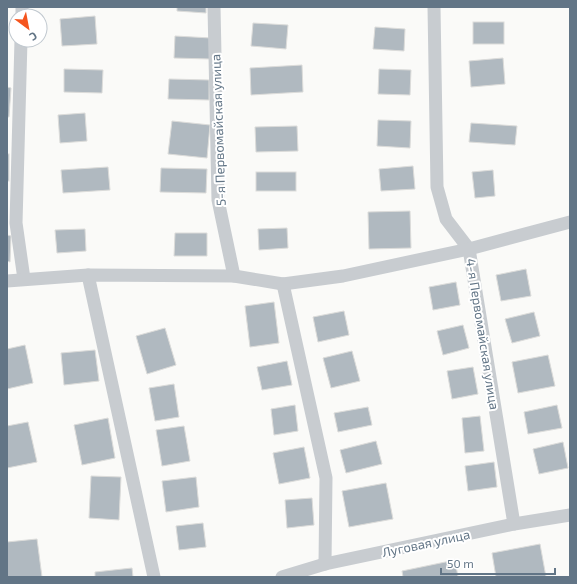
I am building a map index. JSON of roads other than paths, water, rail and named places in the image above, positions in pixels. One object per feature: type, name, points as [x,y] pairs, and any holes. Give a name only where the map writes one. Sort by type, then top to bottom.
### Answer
[{"type":"street","name":"5-я Первомайская улица","points":[[214,7],[218,200],[234,276]]},
{"type":"street","name":"4-я Первомайская улица","points":[[434,7],[437,187],[446,219],[469,249],[514,524]]},
{"type":"street","points":[[21,48],[16,223],[24,279]]},
{"type":"street","points":[[7,281],[88,275],[234,276],[283,284],[343,276],[469,249],[570,222]]},
{"type":"street","points":[[88,275],[154,577]]},
{"type":"street","points":[[283,284],[326,478],[325,564]]},
{"type":"street","name":"Луговая улица","points":[[282,577],[325,564],[514,524],[570,515]]}]
